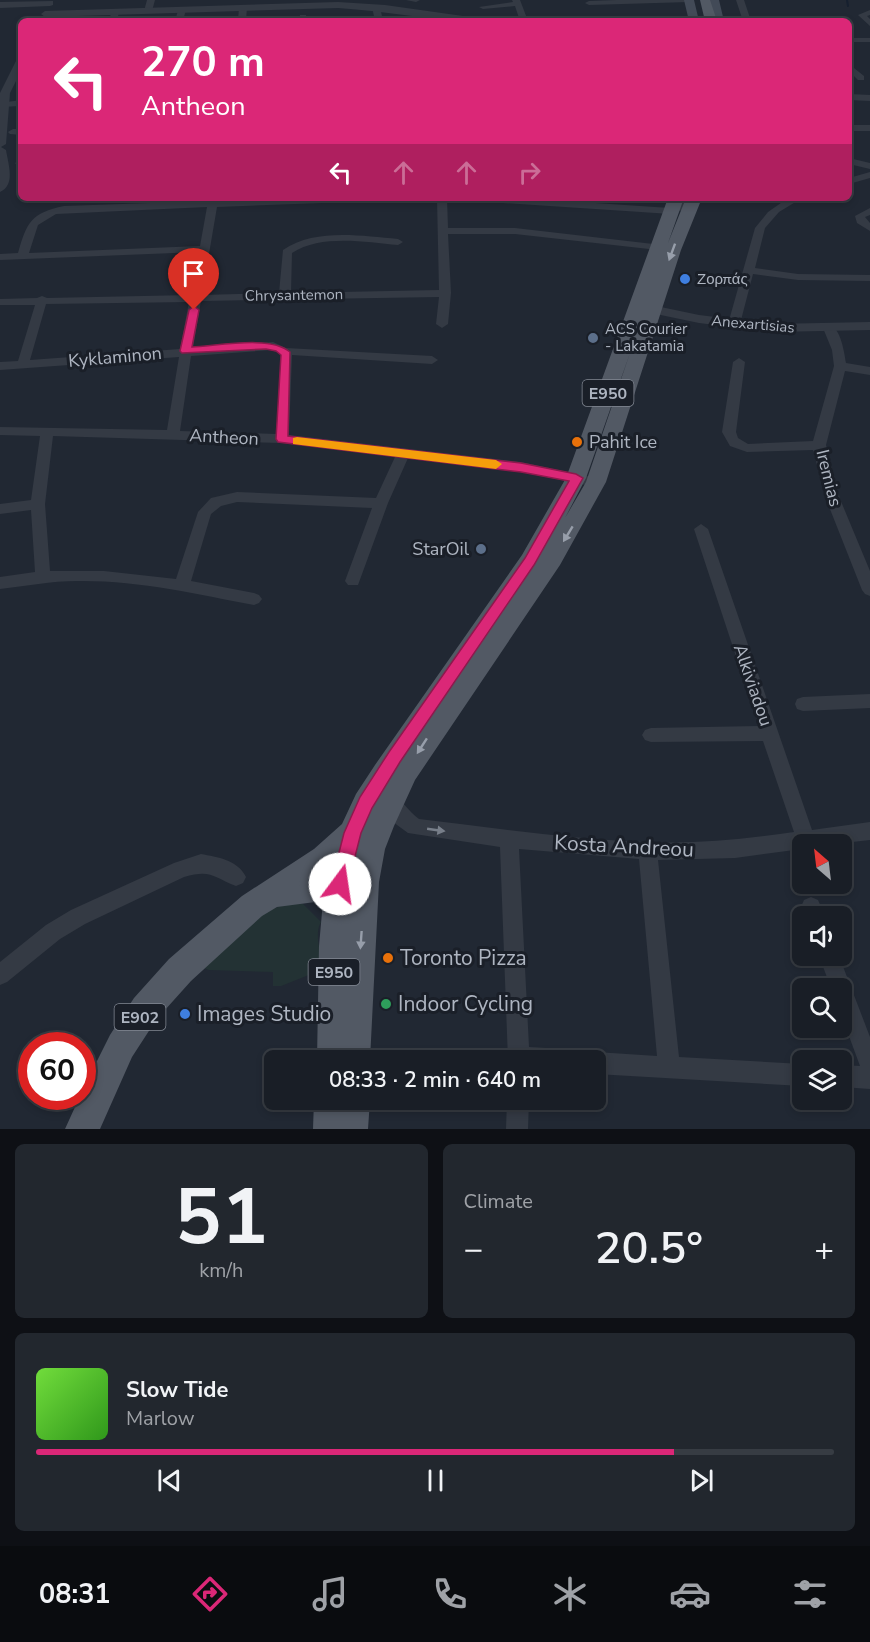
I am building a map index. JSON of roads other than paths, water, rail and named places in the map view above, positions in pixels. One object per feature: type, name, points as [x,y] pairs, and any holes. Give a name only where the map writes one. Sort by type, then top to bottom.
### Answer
[{"type":"main road","points":[[689,0],[693,18]]},
{"type":"main road","points":[[695,0],[700,18]]},
{"type":"main road","points":[[705,0],[710,18]]},
{"type":"main road","points":[[714,0],[718,18]]},
{"type":"main road","name":"E950","points":[[333,1050],[334,924],[405,772],[552,559],[586,480],[645,308],[673,250],[693,201]]},
{"type":"main road","name":"E950","points":[[645,308],[658,247],[674,204]]},
{"type":"main road","name":"E950","points":[[354,1050],[352,833],[384,773],[586,480]]},
{"type":"main road","points":[[265,896],[324,858],[352,833]]},
{"type":"main road","name":"E902","points":[[82,1129],[121,1046],[145,1009],[180,970],[228,925],[265,896],[287,890],[352,883]]},
{"type":"main road","points":[[330,1129],[331,1110]]},
{"type":"main road","points":[[351,1129],[352,1110]]},
{"type":"street","points":[[148,11],[151,0]]},
{"type":"street","points":[[410,0],[416,0]]},
{"type":"street","points":[[589,3],[689,0]]},
{"type":"street","points":[[740,0],[746,18]]},
{"type":"street","points":[[0,5],[50,2],[43,18],[114,16],[148,11],[338,2],[454,18]]},
{"type":"street","points":[[483,7],[517,2],[523,18]]},
{"type":"street","points":[[242,18],[243,7]]},
{"type":"street","points":[[376,8],[378,18]]},
{"type":"street","points":[[180,18],[182,9]]},
{"type":"street","points":[[870,12],[862,16],[870,24]]},
{"type":"street","points":[[852,40],[870,40]]},
{"type":"street","points":[[0,144],[5,93],[18,68]]},
{"type":"street","points":[[852,69],[861,78]]},
{"type":"street","points":[[852,97],[870,98]]},
{"type":"street","points":[[3,105],[18,103]]},
{"type":"street","points":[[852,128],[870,128]]},
{"type":"street","points":[[0,150],[5,175],[0,188]]},
{"type":"street","points":[[852,162],[870,166]]},
{"type":"street","points":[[852,181],[870,175]]},
{"type":"street","points":[[22,255],[32,224],[44,213],[132,202],[214,201],[173,434]]},
{"type":"street","points":[[442,201],[445,293],[442,324]]},
{"type":"street","points":[[574,201],[674,204]]},
{"type":"street","points":[[734,324],[760,228],[768,217],[789,201]]},
{"type":"street","points":[[870,211],[860,216],[861,221],[870,228]]},
{"type":"street","points":[[444,231],[515,231],[658,247]]},
{"type":"street","points":[[285,295],[287,252],[296,245],[322,240],[398,242]]},
{"type":"street","points":[[0,257],[205,249]]},
{"type":"street","points":[[748,270],[798,277],[870,278]]},
{"type":"street","name":"Chrysantemon","points":[[0,302],[42,299],[445,293]]},
{"type":"street","points":[[23,364],[42,299]]},
{"type":"street","name":"Anexartisias","points":[[645,308],[734,324],[773,328],[870,326]]},
{"type":"street","name":"Iremias","points":[[829,328],[838,350],[840,366],[819,445],[832,499],[870,590]]},
{"type":"street","name":"Kyklaminon","points":[[0,366],[266,346],[284,351],[432,360]]},
{"type":"street","points":[[282,439],[288,358],[284,351]]},
{"type":"street","points":[[739,362],[729,432],[731,439],[737,445],[747,448],[819,445]]},
{"type":"street","points":[[840,366],[870,371]]},
{"type":"street","points":[[0,431],[47,432],[39,504],[43,578]]},
{"type":"street","name":"Antheon","points":[[47,432],[282,439],[521,467],[586,480]]},
{"type":"street","points":[[353,581],[381,503],[404,453]]},
{"type":"street","points":[[182,585],[205,512],[216,502],[237,497],[381,503]]},
{"type":"street","points":[[0,509],[39,504]]},
{"type":"street","name":"Alkiviadou","points":[[700,529],[804,834]]},
{"type":"street","points":[[0,583],[80,576],[182,585],[254,599]]},
{"type":"street","points":[[803,704],[870,701]]},
{"type":"street","points":[[651,735],[770,733]]},
{"type":"street","name":"Kosta Andreou","points":[[390,801],[400,816],[415,827],[509,839],[648,851],[735,849],[792,843]]},
{"type":"street","name":"Kosta Andreou","points":[[851,834],[870,831]]},
{"type":"street","points":[[509,839],[519,1050]]},
{"type":"street","points":[[648,851],[669,1068]]},
{"type":"street","points":[[0,975],[53,932],[78,917],[181,869],[201,864],[219,866],[236,877]]},
{"type":"street","points":[[833,966],[870,1065]]},
{"type":"street","points":[[606,1064],[792,1074]]},
{"type":"street","points":[[852,1077],[870,1078]]},
{"type":"street","points":[[517,1129],[518,1110]]},
{"type":"waterway","points":[[847,0],[848,6]]},
{"type":"place","name":"Ζορπάς","points":[[685,279]]},
{"type":"place","name":"ACS Courier - Lakatamia","points":[[593,338]]},
{"type":"place","name":"Pahit Ice","points":[[577,442]]},
{"type":"place","name":"StarOil","points":[[481,549]]},
{"type":"place","name":"Toronto Pizza","points":[[388,958]]},
{"type":"place","name":"Indoor Cycling","points":[[386,1004]]},
{"type":"place","name":"Images Studio","points":[[185,1014]]}]
